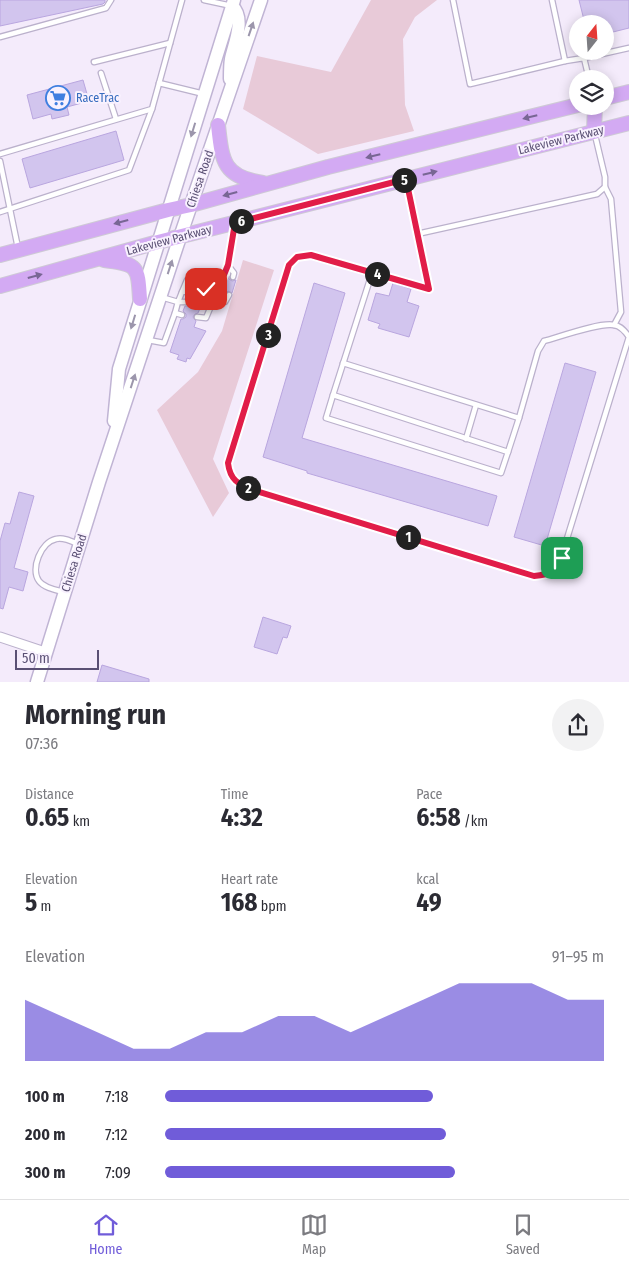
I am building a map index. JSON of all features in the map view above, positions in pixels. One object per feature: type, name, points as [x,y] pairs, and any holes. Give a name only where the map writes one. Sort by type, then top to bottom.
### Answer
[{"type":"main road","name":"Chiesa Road","points":[[37,682],[146,339],[261,0]]},
{"type":"main road","points":[[230,91],[231,61],[238,34],[238,14],[233,3]]},
{"type":"main road","name":"Chiesa Road","points":[[112,444],[119,369],[233,3]]},
{"type":"main road","points":[[614,96],[629,92]]},
{"type":"main road","points":[[0,254],[338,165],[569,107]]},
{"type":"main road","points":[[594,131],[595,115]]},
{"type":"main road","name":"Lakeview Parkway","points":[[0,286],[158,242],[180,238],[629,123]]},
{"type":"main road","points":[[218,125],[221,150],[226,162],[234,173],[249,180],[269,184]]},
{"type":"main road","points":[[98,259],[124,262],[134,268],[137,272],[140,299]]},
{"type":"street","points":[[0,637],[45,652]]},
{"type":"lane","points":[[0,37],[106,8],[111,0]]},
{"type":"lane","points":[[0,212],[129,170],[152,109],[182,0]]},
{"type":"lane","points":[[204,0],[233,3]]},
{"type":"lane","points":[[453,0],[470,84],[571,60]]},
{"type":"lane","points":[[552,0],[565,61]]},
{"type":"lane","points":[[94,62],[170,43]]},
{"type":"lane","points":[[614,51],[629,48]]},
{"type":"lane","points":[[101,73],[116,119]]},
{"type":"lane","points":[[159,83],[205,94]]},
{"type":"lane","points":[[0,154],[152,109]]},
{"type":"lane","points":[[594,131],[605,177],[605,187],[610,199],[620,312],[614,324]]},
{"type":"lane","points":[[0,161],[18,249]]},
{"type":"lane","points":[[372,273],[326,418],[501,474],[538,350],[544,341],[600,325],[614,324],[623,329],[628,337],[562,558],[556,568],[547,574],[534,576],[253,490],[238,484],[229,472],[228,463],[289,265],[297,257],[311,255],[429,289],[406,179]]},
{"type":"lane","points":[[416,234],[598,194],[605,187]]},
{"type":"lane","points":[[197,317],[206,318],[224,275],[228,265],[235,223]]},
{"type":"lane","points":[[228,265],[234,272],[233,277]]},
{"type":"lane","points":[[146,339],[164,343],[187,280],[224,275]]},
{"type":"lane","points":[[206,289],[219,287]]},
{"type":"lane","points":[[182,292],[190,290]]},
{"type":"lane","points":[[202,302],[222,303],[225,302],[229,295]]},
{"type":"lane","points":[[160,297],[178,302],[186,302]]},
{"type":"lane","points":[[175,313],[182,315]]},
{"type":"lane","points":[[343,363],[519,418]]},
{"type":"lane","points":[[333,396],[508,452]]},
{"type":"lane","points":[[466,439],[476,405]]},
{"type":"lane","points":[[65,593],[48,587],[38,580],[36,573],[39,555],[43,547],[50,541],[58,538],[80,544]]},
{"type":"shaded area","points":[[371,0],[437,0],[415,17],[403,39],[405,105],[414,131],[318,154],[243,109],[257,56],[331,72]]},
{"type":"shaded area","points":[[243,260],[274,270],[213,459],[229,493],[213,517],[157,410],[198,372],[222,331]]},
{"type":"building","points":[[0,0],[105,0],[105,2],[103,4],[0,26]]},
{"type":"building","points":[[579,0],[629,0],[629,28],[614,32],[614,15],[583,15]]},
{"type":"building","name":"RaceTrac","points":[[83,80],[89,101],[67,107],[69,115],[52,119],[51,114],[33,119],[27,95]]},
{"type":"building","name":"RaceTrac","points":[[116,131],[124,160],[30,188],[22,159]]},
{"type":"building","points":[[228,276],[232,281],[236,280],[232,293],[228,291],[225,294],[222,293]]},
{"type":"building","points":[[208,281],[207,285],[202,288],[205,293],[203,298],[198,300],[201,306],[198,313],[193,317],[196,321],[194,327],[206,331],[190,359],[187,358],[186,362],[177,359],[179,355],[170,352],[181,319],[186,317],[183,311],[185,306],[190,304],[190,300],[187,298],[188,295],[194,292],[191,287],[192,283]]},
{"type":"building","points":[[314,283],[345,293],[302,438],[497,496],[488,526],[307,473],[307,471],[263,457]]},
{"type":"building","points":[[393,283],[411,289],[407,302],[419,306],[409,337],[378,328],[380,324],[368,320],[376,293],[389,296]]},
{"type":"building","points":[[565,363],[596,372],[545,546],[514,537]]},
{"type":"building","points":[[19,492],[34,496],[14,568],[28,572],[23,591],[9,587],[3,609],[0,608],[0,541],[5,523],[10,524]]},
{"type":"building","points":[[263,617],[291,626],[287,638],[283,637],[277,654],[254,647]]},
{"type":"building","points":[[102,665],[149,679],[149,682],[97,682]]},
{"type":"place","name":"RaceTrac","points":[[58,98]]},
{"type":"route","points":[[206,289],[219,287],[228,265],[235,223],[406,179],[429,289],[311,255],[297,257],[289,265],[228,463],[229,472],[238,484],[253,490],[534,576],[547,574],[556,568],[562,558]]}]
